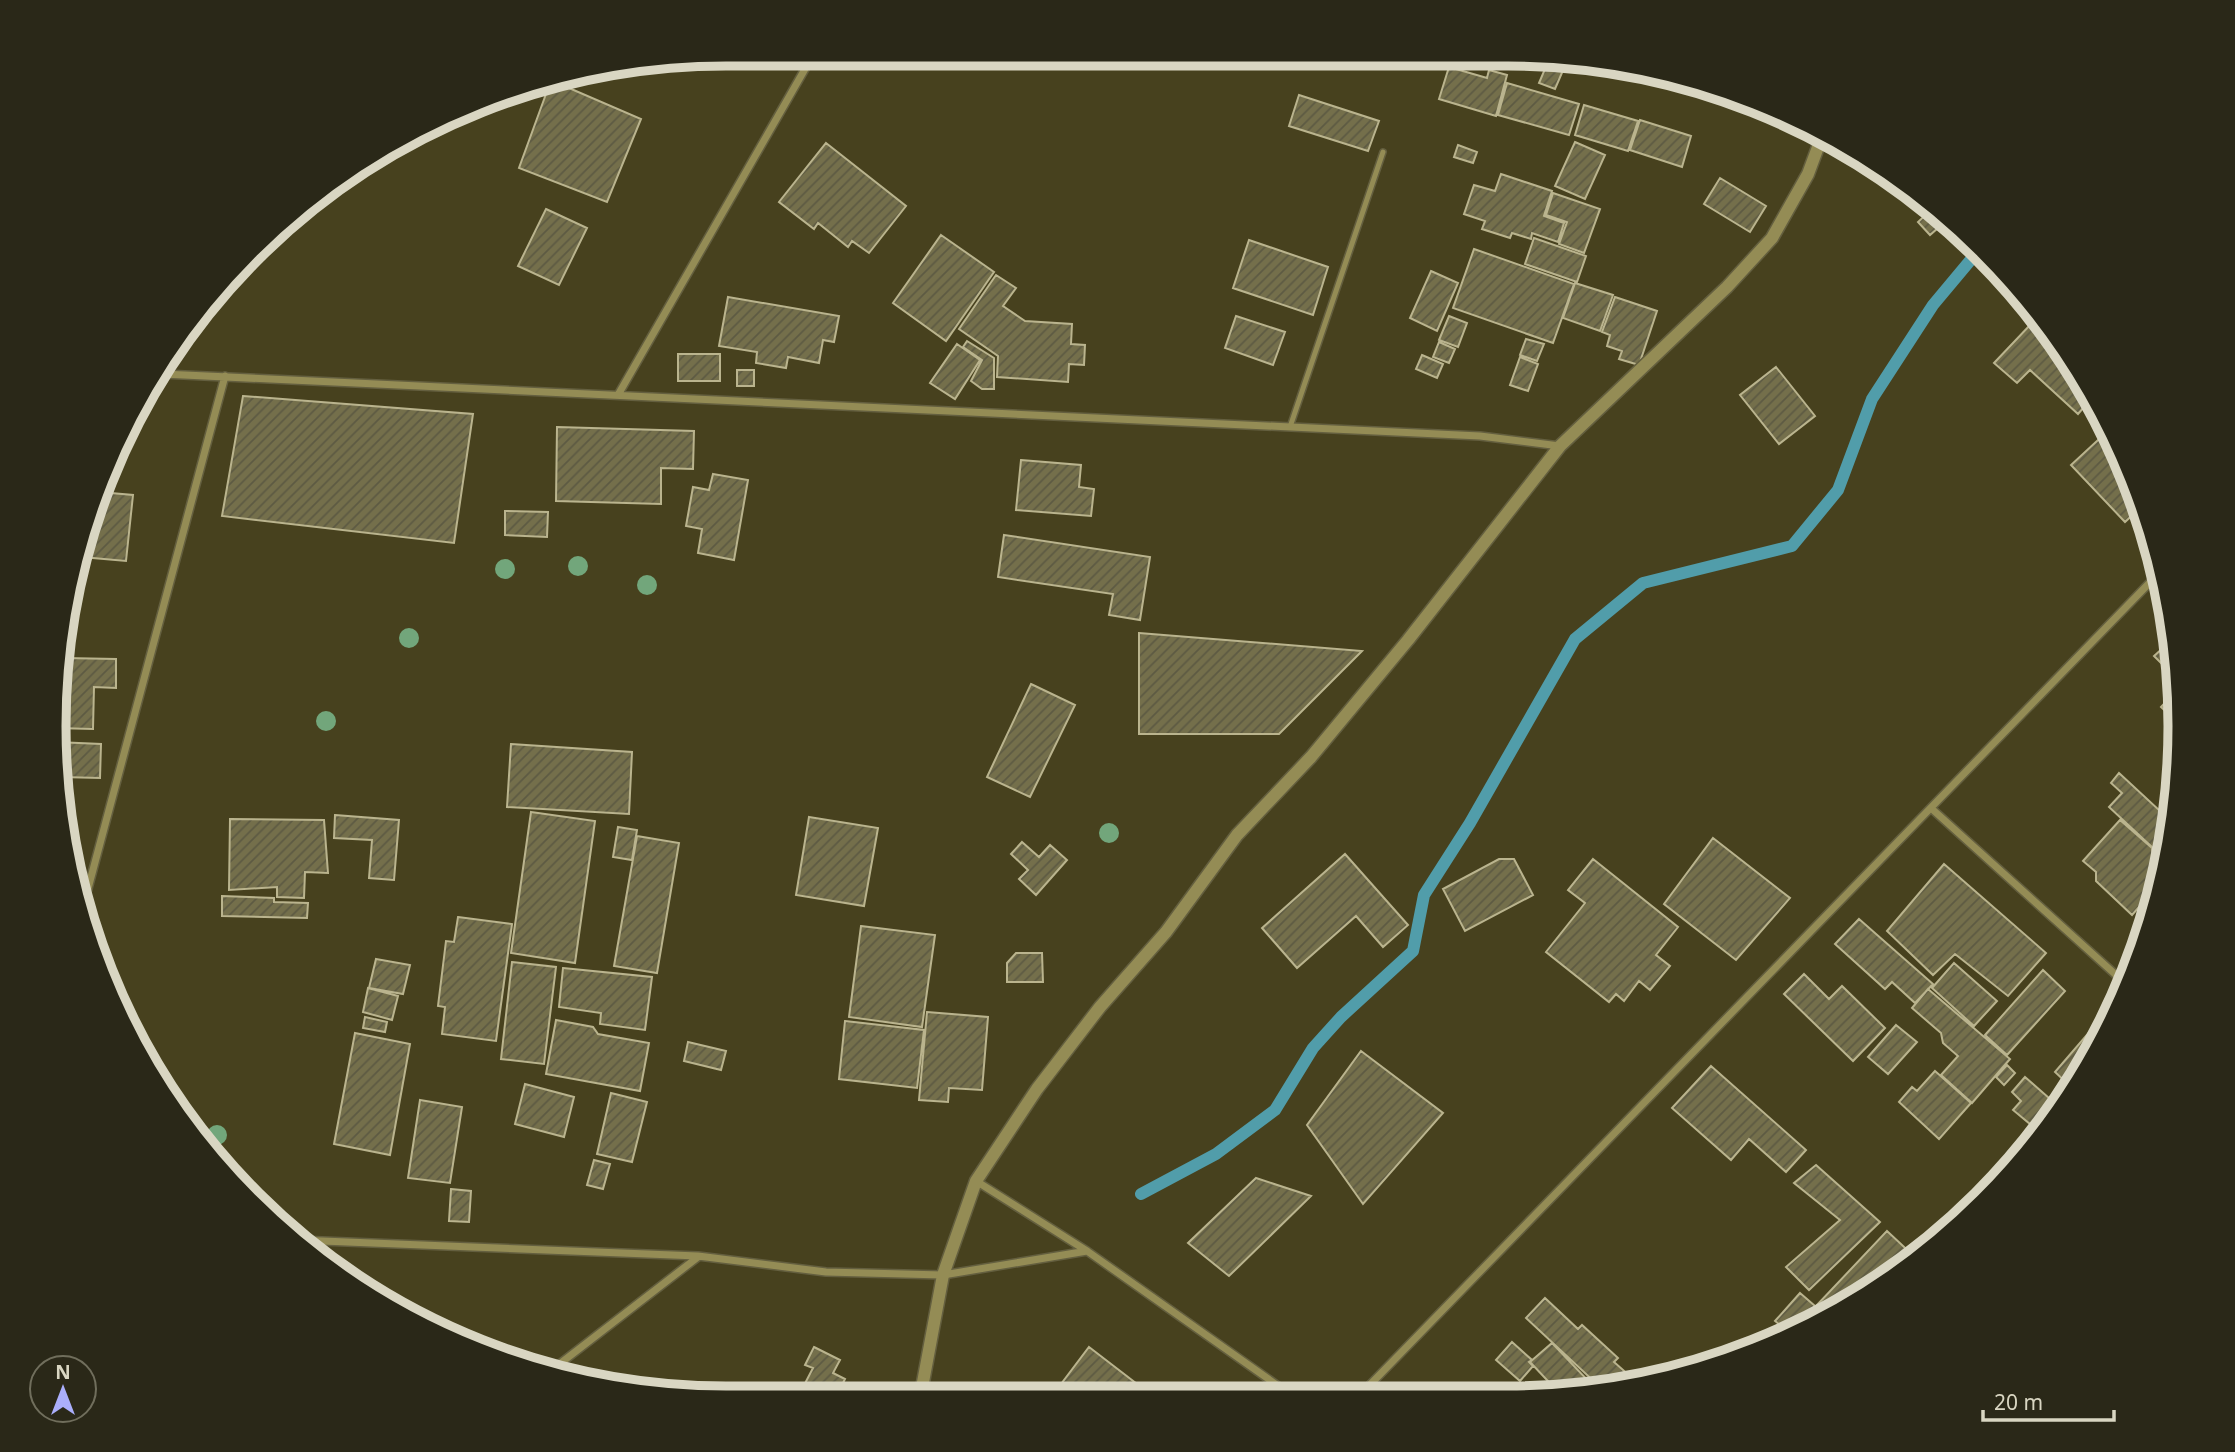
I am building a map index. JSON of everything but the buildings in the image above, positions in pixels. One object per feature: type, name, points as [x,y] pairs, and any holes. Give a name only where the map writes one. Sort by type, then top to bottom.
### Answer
[{"type":"street","points":[[618,395],[807,66]]},
{"type":"street","points":[[922,1386],[943,1275],[976,1181],[1037,1089],[1100,1007],[1166,932],[1237,835],[1311,757],[1408,640],[1560,446],[1727,287],[1772,238],[1808,174],[1819,144]]},
{"type":"street","points":[[169,374],[1480,436],[1560,446]]},
{"type":"street","points":[[87,891],[225,376]]},
{"type":"street","points":[[1369,1386],[2152,580]]},
{"type":"street","points":[[1932,809],[2118,977]]},
{"type":"street","points":[[976,1181],[1087,1251],[1277,1386]]},
{"type":"street","points":[[315,1241],[698,1256],[826,1272],[943,1275],[1087,1251]]},
{"type":"street","points":[[559,1364],[698,1256]]},
{"type":"lane","points":[[1290,427],[1383,152]]},
{"type":"waterway","points":[[1141,1194],[1216,1154],[1275,1110],[1313,1048],[1341,1017],[1413,951],[1424,895],[1470,823],[1575,639],[1643,583],[1792,546],[1838,490],[1872,399],[1933,305],[1973,258]]}]
